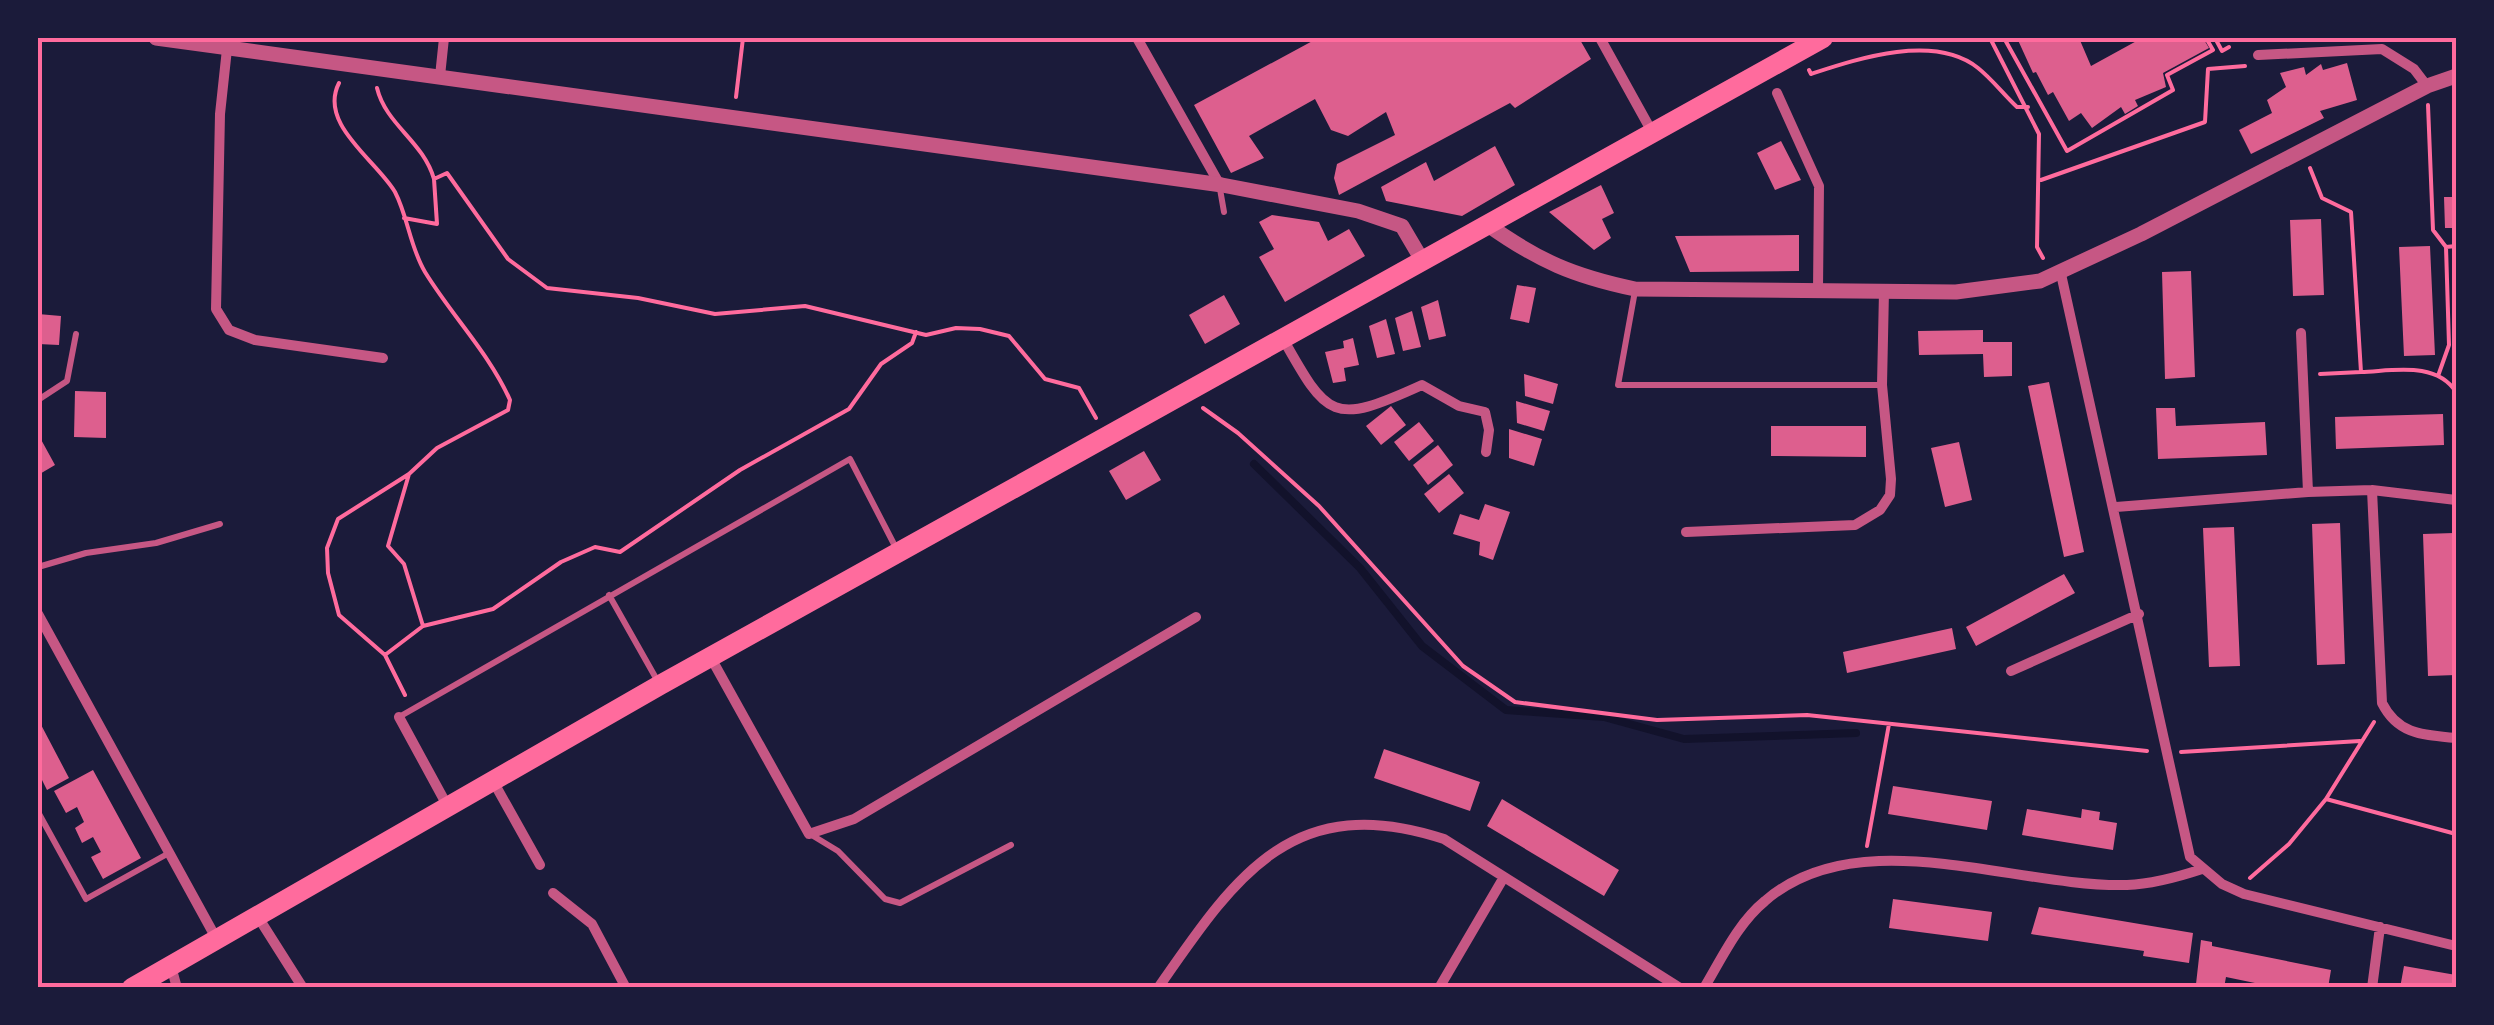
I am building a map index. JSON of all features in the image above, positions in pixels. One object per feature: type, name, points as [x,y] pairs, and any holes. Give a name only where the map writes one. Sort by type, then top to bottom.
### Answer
[{"type":"main road","points":[[132,988],[256,913],[660,685],[1823,38]]},
{"type":"street","points":[[156,38],[1220,185],[1358,212],[1402,226],[1422,260]]},
{"type":"street","points":[[440,76],[444,38]]},
{"type":"street","points":[[1137,38],[1220,185]]},
{"type":"street","points":[[1600,38],[1652,130]]},
{"type":"street","points":[[226,49],[220,114],[216,308],[230,330],[255,340],[382,358]]},
{"type":"street","points":[[2257,60],[2382,49],[2414,69],[2427,86]]},
{"type":"street","points":[[1488,225],[1536,259],[1577,276],[1635,289],[1989,291],[2061,274],[2427,86],[2456,76]]},
{"type":"street","points":[[1777,92],[1819,186],[1818,290]]},
{"type":"street","points":[[2061,274],[2116,507],[2185,843],[2202,869],[2244,894],[2456,946]]},
{"type":"street","points":[[1686,532],[1855,526],[1880,510],[1890,495],[1882,385],[1884,291]]},
{"type":"street","points":[[2301,333],[2308,492]]},
{"type":"street","points":[[1282,337],[1320,401],[1339,411],[1378,405],[1422,385],[1460,406],[1486,412],[1486,452]]},
{"type":"street","points":[[2116,507],[2372,490],[2456,500]]},
{"type":"street","points":[[2372,490],[2379,691],[2388,714],[2414,734],[2456,738]]},
{"type":"street","points":[[38,614],[216,938]]},
{"type":"street","points":[[2011,671],[2139,614]]},
{"type":"street","points":[[711,658],[810,834],[854,819],[1196,618]]},
{"type":"street","points":[[38,643],[50,636]]},
{"type":"street","points":[[399,718],[448,807]]},
{"type":"street","points":[[493,781],[540,864]]},
{"type":"street","points":[[1158,988],[1236,880],[1275,851],[1319,832],[1367,825],[1419,830],[1444,839],[1680,988]]},
{"type":"street","points":[[1704,988],[1748,917],[1770,896],[1814,871],[1865,861],[2126,885],[2176,878],[2202,869]]},
{"type":"street","points":[[1439,988],[1504,877]]},
{"type":"street","points":[[554,893],[592,924],[626,988]]},
{"type":"street","points":[[256,913],[303,988]]},
{"type":"street","points":[[2372,988],[2380,926]]},
{"type":"street","points":[[171,966],[177,988]]},
{"type":"street","points":[[777,988],[801,988]]},
{"type":"lane","points":[[1220,185],[1224,212]]},
{"type":"lane","points":[[1635,289],[1618,385],[1882,385]]},
{"type":"lane","points":[[38,400],[67,381],[76,334]]},
{"type":"lane","points":[[399,718],[850,460],[899,553]]},
{"type":"lane","points":[[38,567],[86,553],[156,543],[220,524]]},
{"type":"lane","points":[[609,595],[660,685]]},
{"type":"lane","points":[[38,812],[86,899],[169,853]]},
{"type":"lane","points":[[810,834],[838,851],[884,899],[900,903],[1011,844]]},
{"type":"path","points":[[736,99],[744,38]]},
{"type":"path","points":[[1990,38],[2039,134],[2037,247],[2042,258],[2053,254]]},
{"type":"path","points":[[2004,38],[2067,151],[2173,90],[2167,76],[2213,50],[2206,38]]},
{"type":"path","points":[[2215,38],[2222,51],[2228,47]]},
{"type":"path","points":[[1807,66],[1811,74],[1888,52],[1949,54],[1979,68],[2017,108],[2028,107]]},
{"type":"path","points":[[2039,181],[2205,122],[2208,69],[2257,60]]},
{"type":"path","points":[[342,64],[333,94],[336,114],[396,194],[423,268],[493,364],[510,400],[508,410],[494,420],[437,448],[409,474],[338,519],[327,548],[328,573],[339,615],[385,655],[410,711]]},
{"type":"path","points":[[365,66],[382,109],[416,142],[434,179],[437,224],[404,218]]},
{"type":"path","points":[[2427,86],[2433,230],[2446,246],[2449,345],[2438,376]]},
{"type":"path","points":[[2304,150],[2322,198],[2351,212],[2361,372]]},
{"type":"path","points":[[434,179],[448,173],[508,259],[547,288],[638,298],[715,314],[806,306],[916,332],[980,329],[1009,336],[1045,379],[1079,388],[1107,437]]},
{"type":"path","points":[[2446,246],[2456,246]]},
{"type":"path","points":[[385,655],[423,626],[493,609],[531,580],[595,547],[620,552],[740,470],[849,410],[881,364],[912,343],[916,332]]},
{"type":"path","points":[[2303,375],[2419,370],[2438,376],[2456,392]]},
{"type":"path","points":[[1183,394],[1267,458],[1319,506],[1463,666],[1515,702],[1657,720],[1807,716],[2167,753],[2360,741]]},
{"type":"path","points":[[409,474],[388,546],[404,564],[423,626]]},
{"type":"path","points":[[2244,894],[2250,878],[2288,844],[2326,799],[2369,725],[2388,714]]},
{"type":"path","points":[[1865,861],[1889,724]]},
{"type":"path","points":[[2326,799],[2456,834]]},
{"type":"building","points":[[1318,38],[1579,38],[1591,59],[1515,108],[1510,103],[1339,195],[1334,178],[1337,164],[1395,135],[1386,112],[1348,136],[1331,130],[1315,99],[1249,136],[1264,158],[1231,173],[1194,105]]},
{"type":"building","points":[[2017,38],[2079,38],[2091,66],[2142,38],[2203,38],[2209,48],[2163,73],[2166,87],[2135,100],[2138,106],[2125,114],[2121,107],[2092,128],[2081,113],[2069,121],[2053,92],[2048,95],[2036,72],[2033,73]]},
{"type":"building","points":[[2347,63],[2357,100],[2320,111],[2324,118],[2251,154],[2239,130],[2272,113],[2267,100],[2286,87],[2280,73],[2304,67],[2306,75],[2321,64],[2323,70]]},
{"type":"building","points":[[1781,141],[1801,180],[1775,190],[1757,153]]},
{"type":"building","points":[[1495,146],[1515,185],[1462,216],[1386,201],[1381,187],[1426,162],[1434,181]]},
{"type":"building","points":[[1601,185],[1614,213],[1602,219],[1611,238],[1594,250],[1549,212]]},
{"type":"building","points":[[2444,197],[2456,197],[2456,228],[2445,228]]},
{"type":"building","points":[[1272,215],[1319,222],[1328,241],[1349,229],[1365,256],[1285,302],[1259,257],[1274,249],[1259,222]]},
{"type":"building","points":[[2321,219],[2324,295],[2293,296],[2290,220]]},
{"type":"building","points":[[1799,235],[1799,271],[1690,272],[1675,236]]},
{"type":"building","points":[[2430,246],[2435,355],[2404,356],[2399,247]]},
{"type":"building","points":[[2191,271],[2195,377],[2165,379],[2162,272]]},
{"type":"building","points":[[1517,285],[1536,288],[1529,323],[1510,319]]},
{"type":"building","points":[[1224,295],[1240,324],[1205,344],[1189,315]]},
{"type":"building","points":[[1438,300],[1446,336],[1429,340],[1421,307]]},
{"type":"building","points":[[1412,311],[1421,347],[1403,351],[1395,318]]},
{"type":"building","points":[[38,314],[61,316],[59,345],[38,344]]},
{"type":"building","points":[[1386,319],[1395,354],[1377,358],[1369,326]]},
{"type":"building","points":[[1983,330],[1983,342],[2012,342],[2012,376],[1984,377],[1983,354],[1919,355],[1918,331]]},
{"type":"building","points":[[1353,338],[1359,365],[1344,368],[1346,381],[1333,383],[1325,352],[1344,348],[1343,341]]},
{"type":"building","points":[[1524,374],[1558,384],[1553,404],[1525,396]]},
{"type":"building","points":[[2049,382],[2084,552],[2064,557],[2028,386]]},
{"type":"building","points":[[75,391],[106,392],[106,438],[74,437]]},
{"type":"building","points":[[1516,401],[1550,411],[1544,431],[1517,423]]},
{"type":"building","points":[[1391,406],[1406,425],[1381,445],[1366,426]]},
{"type":"building","points":[[2156,408],[2175,408],[2176,426],[2265,422],[2267,455],[2158,459]]},
{"type":"building","points":[[2443,414],[2444,445],[2336,449],[2335,417]]},
{"type":"building","points":[[1419,422],[1434,441],[1409,461],[1394,442]]},
{"type":"building","points":[[1771,426],[1866,426],[1866,457],[1771,456]]},
{"type":"building","points":[[1509,429],[1542,439],[1534,466],[1509,458]]},
{"type":"building","points":[[38,434],[55,465],[38,475]]},
{"type":"building","points":[[1959,442],[1972,500],[1945,507],[1931,448]]},
{"type":"building","points":[[1438,445],[1453,465],[1428,485],[1413,465]]},
{"type":"building","points":[[1144,451],[1161,480],[1126,500],[1109,471]]},
{"type":"building","points":[[1449,474],[1464,493],[1439,513],[1424,494]]},
{"type":"building","points":[[1485,504],[1510,512],[1493,560],[1479,555],[1480,542],[1453,534],[1460,514],[1479,520]]},
{"type":"building","points":[[2340,523],[2345,664],[2317,665],[2312,524]]},
{"type":"building","points":[[2234,527],[2240,666],[2209,667],[2203,528]]},
{"type":"building","points":[[2454,533],[2456,675],[2428,676],[2423,534]]},
{"type":"building","points":[[2064,574],[2075,593],[1976,646],[1966,627]]},
{"type":"building","points":[[1952,628],[1956,649],[1847,673],[1843,652]]},
{"type":"building","points":[[38,719],[69,778],[47,790],[38,772]]},
{"type":"building","points":[[1384,749],[1480,782],[1470,811],[1374,778]]},
{"type":"building","points":[[93,770],[141,858],[103,879],[91,857],[101,852],[93,837],[82,843],[75,828],[84,822],[77,807],[66,813],[54,791]]},
{"type":"building","points":[[1893,786],[1992,801],[1987,830],[1888,814]]},
{"type":"building","points":[[1502,799],[1619,870],[1604,896],[1487,826]]},
{"type":"building","points":[[2027,809],[2081,818],[2082,809],[2100,812],[2099,820],[2117,823],[2113,850],[2022,835]]},
{"type":"building","points":[[1893,899],[1992,912],[1988,941],[1889,928]]},
{"type":"building","points":[[2039,907],[2193,933],[2189,963],[2143,956],[2144,951],[2031,934]]},
{"type":"building","points":[[2201,940],[2212,942],[2212,946],[2331,970],[2328,988],[2279,988],[2226,977],[2224,988],[2196,984]]},
{"type":"building","points":[[2404,966],[2456,975],[2456,988],[2400,988]]},
{"type":"waterway","points":[[1254,464],[1360,568],[1422,646],[1506,710],[1604,717],[1684,739],[1856,733]]}]
